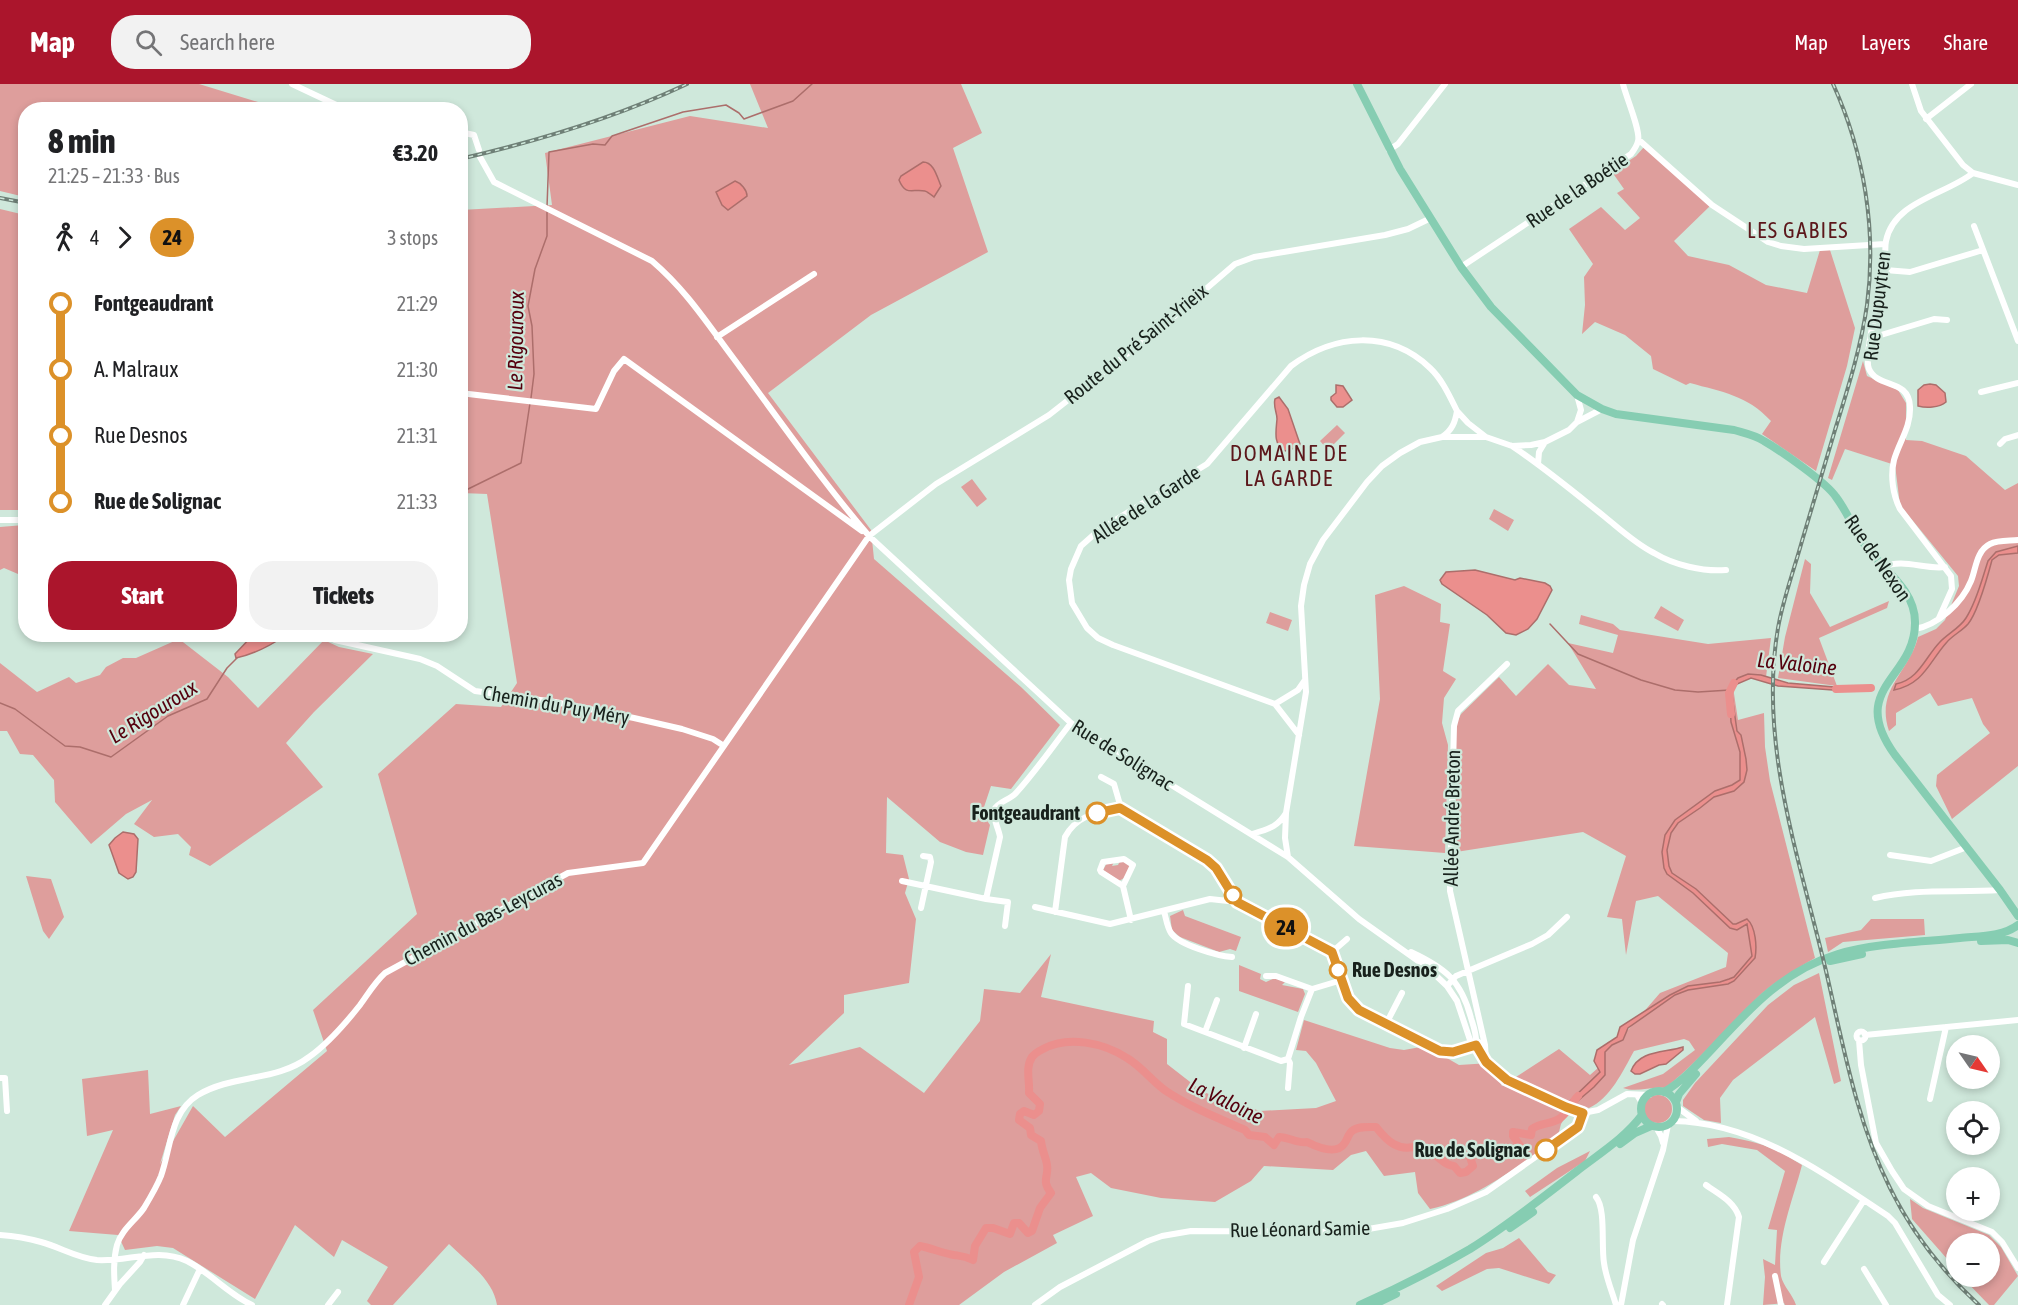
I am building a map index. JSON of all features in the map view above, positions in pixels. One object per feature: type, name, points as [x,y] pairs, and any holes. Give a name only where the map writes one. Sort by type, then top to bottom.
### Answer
[{"type":"main road","name":"Rue de Nexon","points":[[1356,84],[1389,150],[1461,267],[1491,307],[1578,395],[1602,409],[1630,417],[1734,430],[1764,441],[1813,475],[1835,495],[1866,547],[1902,586],[1912,603],[1915,615],[1915,629],[1909,649],[1881,694],[1877,707],[1878,720],[1887,743],[2000,890],[2018,909]]},
{"type":"main road","name":"Rue de Nexon","points":[[2011,903],[2018,916]]},
{"type":"main road","points":[[2018,925],[2016,937],[2018,943]]},
{"type":"main road","points":[[1664,1092],[1690,1073],[1769,990],[1812,963],[1852,950],[1985,936],[2008,931],[2018,925]]},
{"type":"main road","points":[[1373,1305],[1414,1286],[1525,1218],[1625,1139],[1653,1126],[1671,1123],[1677,1114],[1677,1104],[1686,1084],[1763,1002],[1789,982],[1813,968],[1868,953],[1995,939],[2018,943]]},
{"type":"main road","points":[[1653,1126],[1645,1121],[1642,1115],[1642,1103],[1649,1095],[1659,1091],[1664,1092],[1670,1095],[1677,1104]]},
{"type":"main road","points":[[1360,1305],[1412,1282],[1470,1249],[1522,1214],[1615,1141],[1642,1115]]},
{"type":"street","points":[[292,84],[330,102]]},
{"type":"street","points":[[1389,150],[1398,144],[1444,84]]},
{"type":"street","name":"Rue de la Boétie","points":[[1461,267],[1631,154],[1639,140],[1638,130],[1623,84]]},
{"type":"street","points":[[1912,84],[1926,119],[1963,165],[1973,172],[2018,185]]},
{"type":"street","points":[[1926,119],[1971,84]]},
{"type":"street","points":[[468,134],[474,135],[480,154],[494,182],[652,261],[670,276],[688,296],[844,507],[869,536]]},
{"type":"street","points":[[1639,140],[1649,146],[1712,205],[1768,242],[1804,249],[1881,244]]},
{"type":"street","name":"Rue Dupuytren","points":[[1940,618],[1952,589],[1951,576],[1900,510],[1893,487],[1894,459],[1907,428],[1910,405],[1902,389],[1873,375],[1867,359],[1887,258],[1881,244],[1904,211],[1962,181],[1973,172]]},
{"type":"street","name":"Route du Pré Saint-Yrieix","points":[[869,536],[936,484],[1049,415],[1164,325],[1236,264],[1254,257],[1385,235],[1408,229],[1431,218]]},
{"type":"street","points":[[1974,226],[2018,341]]},
{"type":"street","points":[[1885,270],[1910,272],[1983,250]]},
{"type":"street","points":[[717,337],[814,274]]},
{"type":"street","points":[[1871,338],[1934,319],[1947,320]]},
{"type":"street","name":"Allée de la Garde","points":[[1275,704],[1098,638],[1087,628],[1076,612],[1070,593],[1071,568],[1081,546],[1100,530],[1207,464],[1291,366],[1304,356],[1331,344],[1369,340],[1406,351],[1432,370],[1457,411],[1468,423],[1486,437],[1512,446],[1545,442],[1602,409]]},
{"type":"street","points":[[468,394],[596,409],[614,370],[624,359],[869,536]]},
{"type":"street","points":[[1981,392],[2018,383]]},
{"type":"street","points":[[1578,395],[1581,410]]},
{"type":"street","points":[[1577,422],[1581,410],[1589,402]]},
{"type":"street","points":[[1442,437],[1455,423],[1457,411]]},
{"type":"street","points":[[2000,444],[2005,439],[2018,435]]},
{"type":"street","name":"Allée de la Garde","points":[[1288,857],[1285,838],[1286,813],[1306,692],[1300,606],[1310,564],[1323,540],[1367,482],[1382,466],[1400,453],[1420,442],[1442,437],[1486,437]]},
{"type":"street","points":[[1538,464],[1539,452],[1545,442]]},
{"type":"street","points":[[1512,446],[1654,554],[1678,563],[1713,571],[1726,570]]},
{"type":"street","points":[[0,520],[18,520]]},
{"type":"street","name":"Rue de Solignac","points":[[869,536],[1071,723],[1288,857],[1359,919],[1428,968],[1447,986],[1457,1001],[1470,1040],[1476,1045],[1486,1062],[1507,1080],[1583,1113]]},
{"type":"street","name":"Chemin du Bas-Leycuras","points":[[114,1258],[117,1242],[143,1209],[160,1176],[178,1116],[190,1100],[216,1086],[287,1071],[296,1066],[322,1047],[344,1024],[376,981],[385,973],[568,873],[643,863],[869,536]]},
{"type":"street","points":[[1915,629],[1940,618],[1957,603],[1970,583],[1981,552],[1989,545],[2018,540]]},
{"type":"street","points":[[1884,567],[1896,564],[1945,567]]},
{"type":"street","name":"Chemin du Puy Méry","points":[[344,642],[420,659],[437,666],[475,691],[555,702],[634,718],[682,729],[724,746]]},
{"type":"street","name":"Allée André Breton","points":[[1486,1062],[1485,1045],[1450,891],[1454,726],[1458,711],[1507,664]]},
{"type":"street","points":[[1299,735],[1275,704],[1298,690],[1305,679]]},
{"type":"street","points":[[986,899],[1000,837],[994,815],[996,807],[1015,795],[1071,723]]},
{"type":"street","points":[[1101,777],[1114,784],[1120,808]]},
{"type":"street","points":[[1054,912],[1065,837],[1068,832],[1084,816],[1120,808],[1207,860],[1216,868],[1237,902]]},
{"type":"street","points":[[1251,834],[1278,824],[1286,813]]},
{"type":"street","points":[[1890,855],[1931,861],[1967,847]]},
{"type":"street","points":[[921,908],[932,862],[930,857],[922,856]]},
{"type":"street","points":[[1123,886],[1101,872],[1103,862],[1124,859],[1133,864],[1123,886],[1131,920]]},
{"type":"street","points":[[902,881],[1016,903]]},
{"type":"street","points":[[1875,898],[1916,891],[2000,890]]},
{"type":"street","points":[[1035,907],[1110,924],[1210,899],[1237,902],[1332,952],[1348,998],[1359,1010],[1440,1051],[1453,1052],[1476,1045]]},
{"type":"street","points":[[1005,926],[1008,902]]},
{"type":"street","points":[[1164,911],[1169,929],[1178,940],[1222,956],[1232,957]]},
{"type":"street","points":[[1447,986],[1453,979],[1532,945],[1548,935],[1567,917]]},
{"type":"street","points":[[1332,952],[1347,939]]},
{"type":"street","name":"Rue de Solignac","points":[[1398,946],[1440,967],[1453,979],[1467,1001],[1477,1036],[1476,1045]]},
{"type":"street","points":[[1266,976],[1276,976],[1311,989],[1342,980]]},
{"type":"street","points":[[1188,986],[1184,1024],[1281,1061],[1288,1059]]},
{"type":"street","points":[[1288,1088],[1290,1063],[1288,1059],[1311,989]]},
{"type":"street","points":[[1386,1024],[1401,993]]},
{"type":"street","points":[[1205,1032],[1217,1000]]},
{"type":"street","points":[[1244,1048],[1256,1014]]},
{"type":"street","points":[[2018,1020],[1865,1035],[1858,1032],[1856,1036],[1876,1143],[1892,1172],[1904,1189],[1917,1199],[1992,1233],[2002,1242],[2018,1268]]},
{"type":"street","points":[[1930,1099],[1946,1027]]},
{"type":"street","points":[[0,1078],[5,1078],[7,1111]]},
{"type":"street","points":[[1583,1113],[1598,1110],[1627,1094],[1649,1095]]},
{"type":"street","points":[[1637,1095],[1642,1103]]},
{"type":"street","points":[[1677,1104],[1685,1114],[1699,1122],[1758,1138],[1775,1146],[1888,1216],[1895,1223],[1938,1295],[1950,1305]]},
{"type":"street","name":"Rue Léonard Samie","points":[[1035,1305],[1060,1287],[1162,1236],[1191,1231],[1351,1232],[1429,1216],[1486,1192],[1578,1127],[1583,1113]]},
{"type":"street","points":[[1618,1305],[1622,1297],[1636,1228],[1671,1123],[1699,1122]]},
{"type":"street","points":[[1653,1126],[1661,1136],[1664,1147]]},
{"type":"street","points":[[1706,1185],[1731,1203],[1737,1209],[1739,1217],[1727,1305]]},
{"type":"street","points":[[1596,1197],[1602,1208],[1605,1271],[1618,1305]]},
{"type":"street","points":[[1824,1262],[1864,1200]]},
{"type":"street","points":[[0,1235],[41,1242],[85,1258],[99,1260],[144,1254],[171,1256],[187,1261],[252,1305]]},
{"type":"street","points":[[105,1305],[144,1254]]},
{"type":"street","points":[[114,1258],[115,1290]]},
{"type":"street","points":[[183,1305],[200,1269]]},
{"type":"street","points":[[1864,1269],[1886,1305]]},
{"type":"street","points":[[1775,1276],[1781,1305]]},
{"type":"street","points":[[1612,1291],[1622,1297]]},
{"type":"street","points":[[328,1305],[338,1292]]},
{"type":"shaded area","points":[[0,84],[199,84],[258,102],[18,102],[18,195],[0,191]]},
{"type":"shaded area","points":[[750,84],[961,84],[982,133],[953,148],[988,252],[871,315],[768,393],[871,530],[874,559],[1021,687],[1060,725],[1011,789],[991,786],[982,813],[990,825],[983,855],[966,852],[940,842],[887,797],[886,853],[903,855],[909,879],[905,893],[916,919],[909,983],[844,995],[844,1013],[789,1065],[860,1047],[924,1093],[980,1021],[984,989],[1020,993],[1051,954],[1041,997],[1154,1021],[1153,1032],[1167,1039],[1167,1064],[1203,1092],[1260,1111],[1316,1108],[1336,1101],[1316,1063],[1306,1051],[1296,1050],[1304,1020],[1390,1048],[1404,1050],[1426,1046],[1459,1065],[1490,1063],[1502,1086],[1559,1049],[1590,1075],[1598,1068],[1602,1049],[1608,1042],[1628,1030],[1660,993],[1726,967],[1728,953],[1658,896],[1636,901],[1626,955],[1622,919],[1607,917],[1626,856],[1583,832],[1456,852],[1456,724],[1461,714],[1499,677],[1516,696],[1548,664],[1569,685],[1596,689],[1568,643],[1613,653],[1618,635],[1579,624],[1581,615],[1613,624],[1620,630],[1708,644],[1771,638],[1766,677],[1747,677],[1733,687],[1738,720],[1764,713],[1765,747],[1770,781],[1815,958],[1765,991],[1690,1067],[1665,1088],[1634,1090],[1623,1088],[1663,1074],[1695,1050],[1689,1041],[1684,1039],[1634,1051],[1615,1084],[1597,1104],[1589,1108],[1574,1104],[1561,1124],[1557,1140],[1464,1198],[1430,1209],[1418,1193],[1415,1172],[1384,1176],[1366,1151],[1351,1155],[1333,1170],[1264,1166],[1251,1181],[1215,1202],[1161,1198],[1111,1188],[1091,1173],[1076,1177],[1093,1216],[1053,1235],[1057,1243],[1004,1272],[959,1305],[497,1305],[495,1296],[485,1279],[449,1244],[393,1305],[371,1305],[367,1301],[388,1267],[342,1240],[334,1257],[295,1225],[255,1299],[173,1248],[157,1246],[125,1250],[118,1235],[69,1231],[113,1130],[87,1136],[82,1079],[148,1070],[150,1114],[181,1106],[175,1115],[160,1164],[193,1106],[225,1137],[327,1051],[313,1010],[417,914],[378,774],[456,704],[501,707],[517,683],[487,494],[468,493],[468,210],[552,205],[545,153],[690,116],[768,128]]},
{"type":"shaded area","points":[[1644,147],[1710,206],[1674,241],[1688,256],[1729,265],[1766,285],[1807,293],[1820,250],[1830,250],[1855,328],[1847,366],[1816,471],[1762,434],[1771,421],[1753,405],[1723,392],[1690,383],[1686,385],[1653,369],[1651,356],[1625,335],[1595,322],[1582,334],[1585,305],[1584,277],[1593,264],[1569,229],[1601,207],[1625,230],[1640,218],[1617,193],[1624,189],[1612,172],[1636,156]]},
{"type":"shaded area","points":[[923,162],[930,164],[941,186],[934,197],[925,191],[907,190],[899,180],[901,176]]},
{"type":"shaded area","points":[[735,181],[743,187],[747,196],[728,210],[722,205],[716,192]]},
{"type":"shaded area","points":[[0,209],[18,213],[18,510],[0,510]]},
{"type":"shaded area","points":[[1863,361],[1867,376],[1898,390],[1906,403],[1906,440],[1922,441],[1966,456],[2005,490],[2018,483],[2018,766],[1952,819],[1936,786],[1937,775],[1990,733],[1983,724],[1972,698],[1938,706],[1930,693],[1896,713],[1896,725],[1889,731],[1886,704],[1895,682],[1914,650],[1918,637],[1936,629],[1945,620],[1959,586],[1958,576],[1900,505],[1895,465],[1845,449],[1832,480],[1828,478]]},
{"type":"shaded area","points":[[1930,384],[1936,385],[1945,393],[1946,402],[1932,407],[1918,406],[1918,390]]},
{"type":"shaded area","points":[[1336,385],[1343,386],[1352,400],[1343,407],[1337,407],[1331,400],[1336,393]]},
{"type":"shaded area","points":[[1279,397],[1288,409],[1300,444],[1299,447],[1285,451],[1279,445],[1276,437],[1275,399]]},
{"type":"shaded area","points":[[1337,425],[1345,433],[1328,450],[1320,441]]},
{"type":"shaded area","points":[[972,479],[987,499],[977,507],[961,487]]},
{"type":"shaded area","points":[[1494,509],[1514,520],[1508,531],[1489,519]]},
{"type":"shaded area","points":[[18,526],[18,574],[4,568],[0,570],[0,527]]},
{"type":"shaded area","points":[[2018,546],[2018,553],[1999,555],[1992,560],[1978,603],[1968,624],[1947,642],[1919,677],[1912,683],[1894,690],[1896,684],[1904,682],[1916,673],[1939,643],[1963,622],[1976,597],[1988,561],[1996,552]]},
{"type":"shaded area","points":[[1805,559],[1811,564],[1810,593],[1830,627],[1889,601],[1887,608],[1819,638],[1837,686],[1778,678],[1785,637]]},
{"type":"shaded area","points":[[1475,570],[1515,580],[1520,578],[1545,583],[1552,590],[1537,619],[1528,629],[1516,635],[1506,633],[1487,615],[1442,584],[1440,580],[1446,572]]},
{"type":"shaded area","points":[[1404,586],[1441,604],[1440,622],[1450,624],[1443,671],[1456,679],[1444,698],[1442,723],[1448,745],[1445,853],[1354,846],[1380,699],[1375,595]]},
{"type":"shaded area","points":[[1661,606],[1684,620],[1678,631],[1654,618]]},
{"type":"shaded area","points":[[1270,612],[1292,620],[1288,631],[1266,623]]},
{"type":"shaded area","points":[[172,642],[183,642],[228,677],[258,708],[322,642],[373,654],[286,743],[323,787],[210,866],[189,855],[191,847],[178,834],[154,837],[134,824],[152,800],[126,814],[91,844],[55,802],[54,780],[33,755],[20,754],[7,731],[0,731],[0,663],[37,692],[69,677],[76,683],[100,675],[106,667],[123,658],[136,658]]},
{"type":"shaded area","points":[[246,642],[275,642],[250,654],[236,658],[235,654]]},
{"type":"shaded area","points":[[1748,674],[1761,675],[1788,683],[1846,688],[1846,691],[1778,686],[1751,678],[1737,684],[1732,690],[1732,695],[1737,731],[1741,735],[1746,759],[1747,770],[1744,782],[1734,791],[1714,797],[1678,823],[1671,833],[1667,850],[1672,873],[1696,889],[1733,924],[1747,919],[1754,932],[1755,958],[1734,981],[1688,990],[1675,995],[1628,1028],[1623,1040],[1612,1045],[1605,1052],[1605,1075],[1573,1105],[1568,1103],[1600,1072],[1594,1061],[1597,1050],[1617,1037],[1620,1027],[1688,986],[1720,982],[1734,977],[1752,956],[1747,924],[1737,930],[1730,928],[1693,893],[1667,874],[1662,852],[1665,835],[1675,820],[1715,791],[1740,780],[1740,752],[1731,722],[1729,688],[1738,678]]},
{"type":"shaded area","points":[[123,832],[134,834],[138,839],[136,872],[128,879],[119,873],[109,845]]},
{"type":"shaded area","points":[[1120,861],[1129,863],[1130,868],[1124,878],[1119,881],[1103,870],[1107,863],[1114,862],[1112,866],[1118,865]]},
{"type":"shaded area","points":[[26,876],[51,879],[64,917],[49,939],[43,931]]},
{"type":"shaded area","points":[[1183,910],[1185,916],[1241,937],[1236,951],[1230,949],[1219,952],[1180,937],[1172,930],[1170,916]]},
{"type":"shaded area","points":[[1871,919],[1924,919],[1925,935],[1843,942],[1828,952],[1825,938],[1861,930]]},
{"type":"shaded area","points":[[1239,965],[1261,974],[1260,979],[1266,982],[1275,978],[1285,982],[1282,985],[1303,989],[1305,994],[1298,1012],[1239,991]]},
{"type":"shaded area","points":[[1819,973],[1841,1081],[1834,1084],[1815,1017],[1733,1080],[1720,1098],[1721,1123],[1704,1120],[1683,1106],[1683,1100],[1695,1083],[1768,1005],[1794,985]]},
{"type":"shaded area","points":[[1683,1047],[1683,1050],[1666,1064],[1640,1074],[1631,1071],[1640,1059],[1646,1056]]},
{"type":"shaded area","points":[[1658,1095],[1668,1099],[1672,1109],[1668,1119],[1658,1123],[1648,1119],[1644,1109],[1648,1099]]},
{"type":"shaded area","points":[[1729,1137],[1767,1146],[1802,1165],[1786,1220],[1780,1262],[1782,1280],[1796,1305],[1785,1305],[1784,1303],[1763,1305],[1765,1277],[1763,1259],[1775,1265],[1777,1230],[1768,1229],[1785,1171],[1757,1150],[1722,1144],[1708,1147],[1707,1139]]},
{"type":"shaded area","points":[[1590,1151],[1585,1161],[1530,1197],[1525,1191],[1557,1168]]},
{"type":"shaded area","points":[[1910,1199],[1923,1208],[1946,1217],[1946,1221],[1955,1221],[1984,1233],[1946,1233],[1946,1258],[1912,1219]]},
{"type":"shaded area","points":[[1519,1238],[1548,1272],[1556,1275],[1549,1284],[1499,1268],[1487,1269],[1442,1291],[1436,1286],[1486,1253],[1503,1248]]},
{"type":"shaded area","points":[[2000,1246],[2018,1276],[1994,1305],[1989,1305],[1972,1287],[2000,1287]]},
{"type":"waterway","name":"Le Rigouroux","points":[[547,207],[549,152],[593,144],[605,145],[612,136],[683,112],[726,105],[744,119],[793,101],[812,84]]},
{"type":"waterway","name":"Le Rigouroux","points":[[531,398],[534,374],[532,326],[528,306],[535,269],[547,236],[547,212]]},
{"type":"waterway","name":"Le Rigouroux","points":[[468,489],[521,463],[530,403]]},
{"type":"waterway","points":[[1550,624],[1578,654],[1641,680],[1675,690],[1698,692],[1730,690]]},
{"type":"waterway","name":"Le Rigouroux","points":[[0,703],[15,709],[65,746],[80,747],[111,757],[168,716],[207,699],[227,668],[237,658]]},
{"type":"waterway","name":"La Valoine","points":[[1731,714],[1729,693],[1734,683]]},
{"type":"waterway","name":"La Valoine","points":[[1836,689],[1871,688]]},
{"type":"waterway","name":"La Valoine","points":[[909,1305],[919,1277],[914,1252],[920,1246],[973,1260],[975,1246],[986,1228],[1010,1234],[1014,1223],[1019,1223],[1028,1233],[1032,1231],[1040,1208],[1051,1193],[1046,1185],[1047,1165],[1041,1141],[1031,1135],[1030,1128],[1019,1120],[1020,1114],[1024,1111],[1034,1115],[1039,1111],[1040,1104],[1029,1093],[1030,1061],[1034,1054],[1053,1045],[1074,1042],[1108,1048],[1132,1061],[1175,1097],[1245,1130],[1249,1135],[1265,1137],[1274,1145],[1279,1137],[1307,1142],[1331,1150],[1341,1147],[1354,1129],[1376,1127],[1394,1144],[1404,1148],[1417,1146],[1454,1166],[1460,1173],[1466,1172],[1473,1166],[1471,1152],[1518,1150],[1521,1147],[1513,1136],[1513,1132],[1531,1135],[1535,1127],[1562,1117],[1578,1096]]},
{"type":"railway","points":[[468,157],[576,128],[632,108],[687,84]]},
{"type":"railway","points":[[1833,84],[1844,110],[1860,164],[1869,220],[1870,277],[1867,305],[1854,368],[1778,628],[1773,671],[1773,715],[1778,758],[1794,844],[1845,1054],[1868,1136],[1890,1188],[1918,1236],[1940,1265],[1979,1305]]},
{"type":"railway","points":[[0,198],[18,201]]},
{"type":"bus line","name":"24","points":[[1097,813],[1120,808],[1207,860],[1216,868],[1237,902],[1332,952],[1348,998],[1359,1010],[1440,1051],[1453,1052],[1476,1045],[1486,1062],[1507,1080],[1583,1113],[1578,1127],[1546,1150]]},
{"type":"place","name":"Fontgeaudrant","points":[[1097,813]]},
{"type":"place","name":"Rue Desnos","points":[[1338,970]]},
{"type":"place","name":"Rue de Solignac","points":[[1546,1150]]},
{"type":"district","name":"LES GABIES","points":[[1798,230]]},
{"type":"district","name":"DOMAINE DE LA GARDE","points":[[1289,466]]}]
